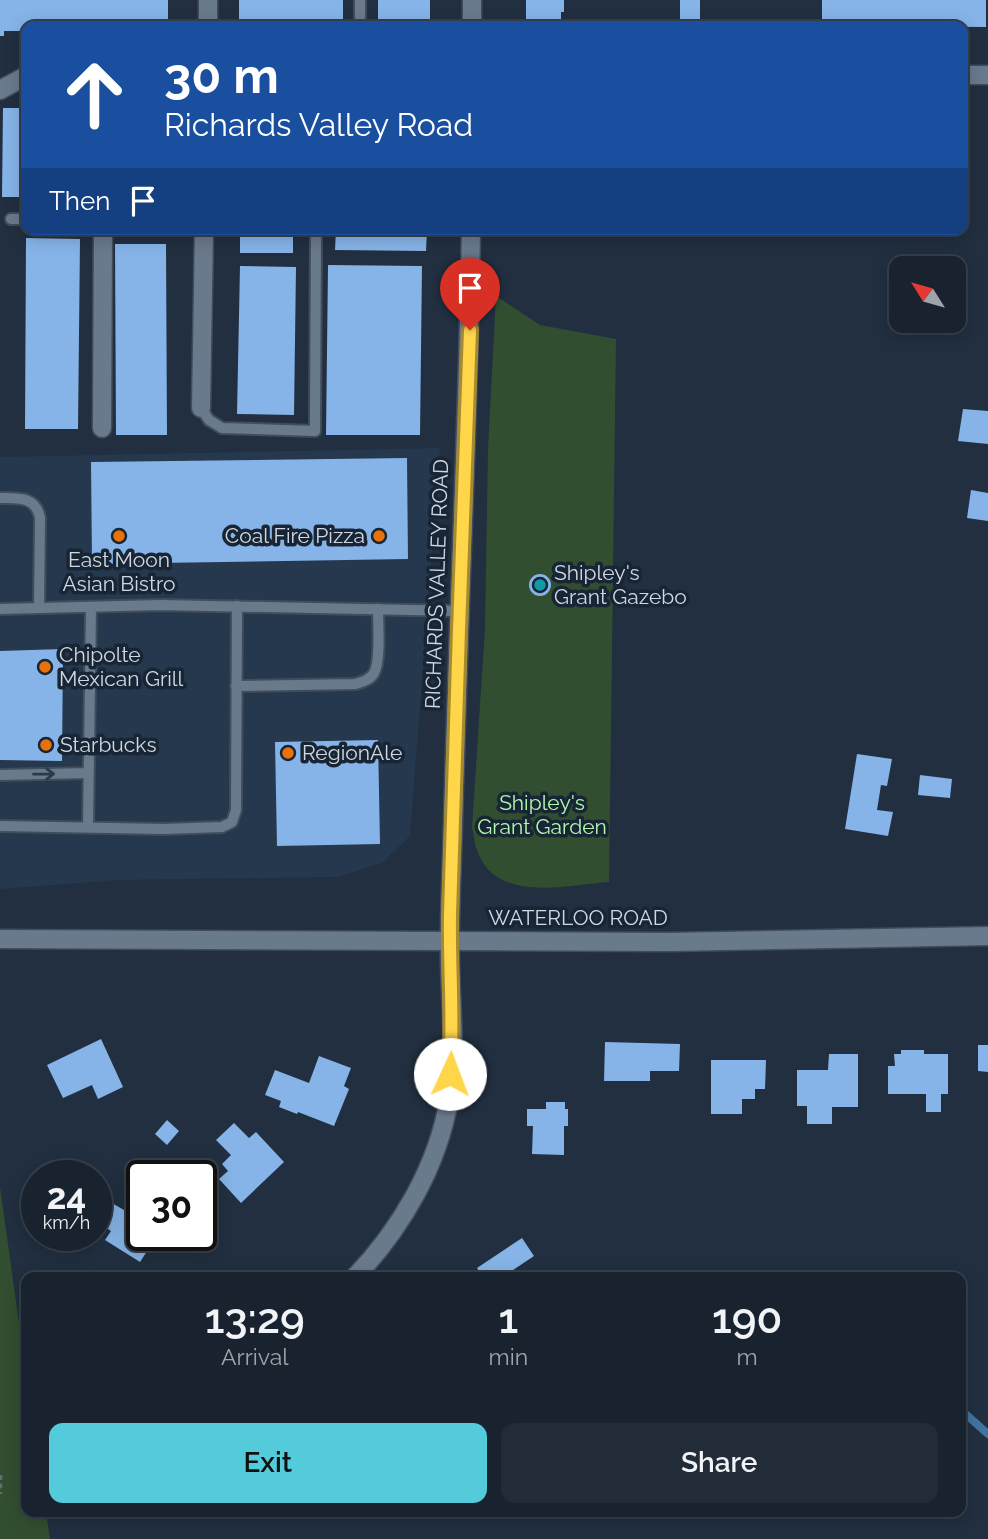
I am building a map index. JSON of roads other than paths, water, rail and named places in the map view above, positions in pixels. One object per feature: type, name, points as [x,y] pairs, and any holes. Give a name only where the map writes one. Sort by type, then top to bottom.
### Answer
[{"type":"street","points":[[208,0],[208,21]]},
{"type":"street","points":[[472,0],[472,21]]},
{"type":"street","points":[[968,75],[988,75]]},
{"type":"street","points":[[0,90],[21,79]]},
{"type":"street","points":[[102,428],[103,235]]},
{"type":"street","points":[[201,408],[204,235]]},
{"type":"street","name":"RICHARDS VALLEY ROAD","points":[[359,1272],[388,1239],[412,1203],[428,1171],[449,1099],[458,611],[470,330],[471,235]]},
{"type":"street","name":"WATERLOO ROAD","points":[[0,939],[670,942],[988,936]]},
{"type":"lane","points":[[360,0],[360,21]]},
{"type":"lane","points":[[11,219],[21,219]]},
{"type":"lane","points":[[201,408],[209,420],[222,428],[315,431],[316,235]]},
{"type":"lane","points":[[0,498],[27,500],[35,505],[39,513],[39,608]]},
{"type":"lane","points":[[0,609],[237,606],[458,611]]},
{"type":"lane","points":[[0,826],[222,827],[232,822],[236,810],[237,606]]},
{"type":"lane","points":[[88,827],[91,607]]},
{"type":"lane","points":[[236,686],[355,684],[365,681],[374,674],[377,665],[379,609]]},
{"type":"lane","points":[[0,775],[88,773]]},
{"type":"waterway","points":[[966,1414],[988,1434]]},
{"type":"place","name":"East Moon Asian Bistro","points":[[119,536]]},
{"type":"place","name":"Coal Fire Pizza","points":[[379,536]]},
{"type":"place","name":"Shipley's Grant Gazebo","points":[[540,585]]},
{"type":"place","name":"Chipolte Mexican Grill","points":[[45,667]]},
{"type":"place","name":"Starbucks","points":[[46,745]]},
{"type":"place","name":"RegionAle","points":[[288,753]]},
{"type":"park label","name":"Shipley's Grant Garden","points":[[542,815]]}]
